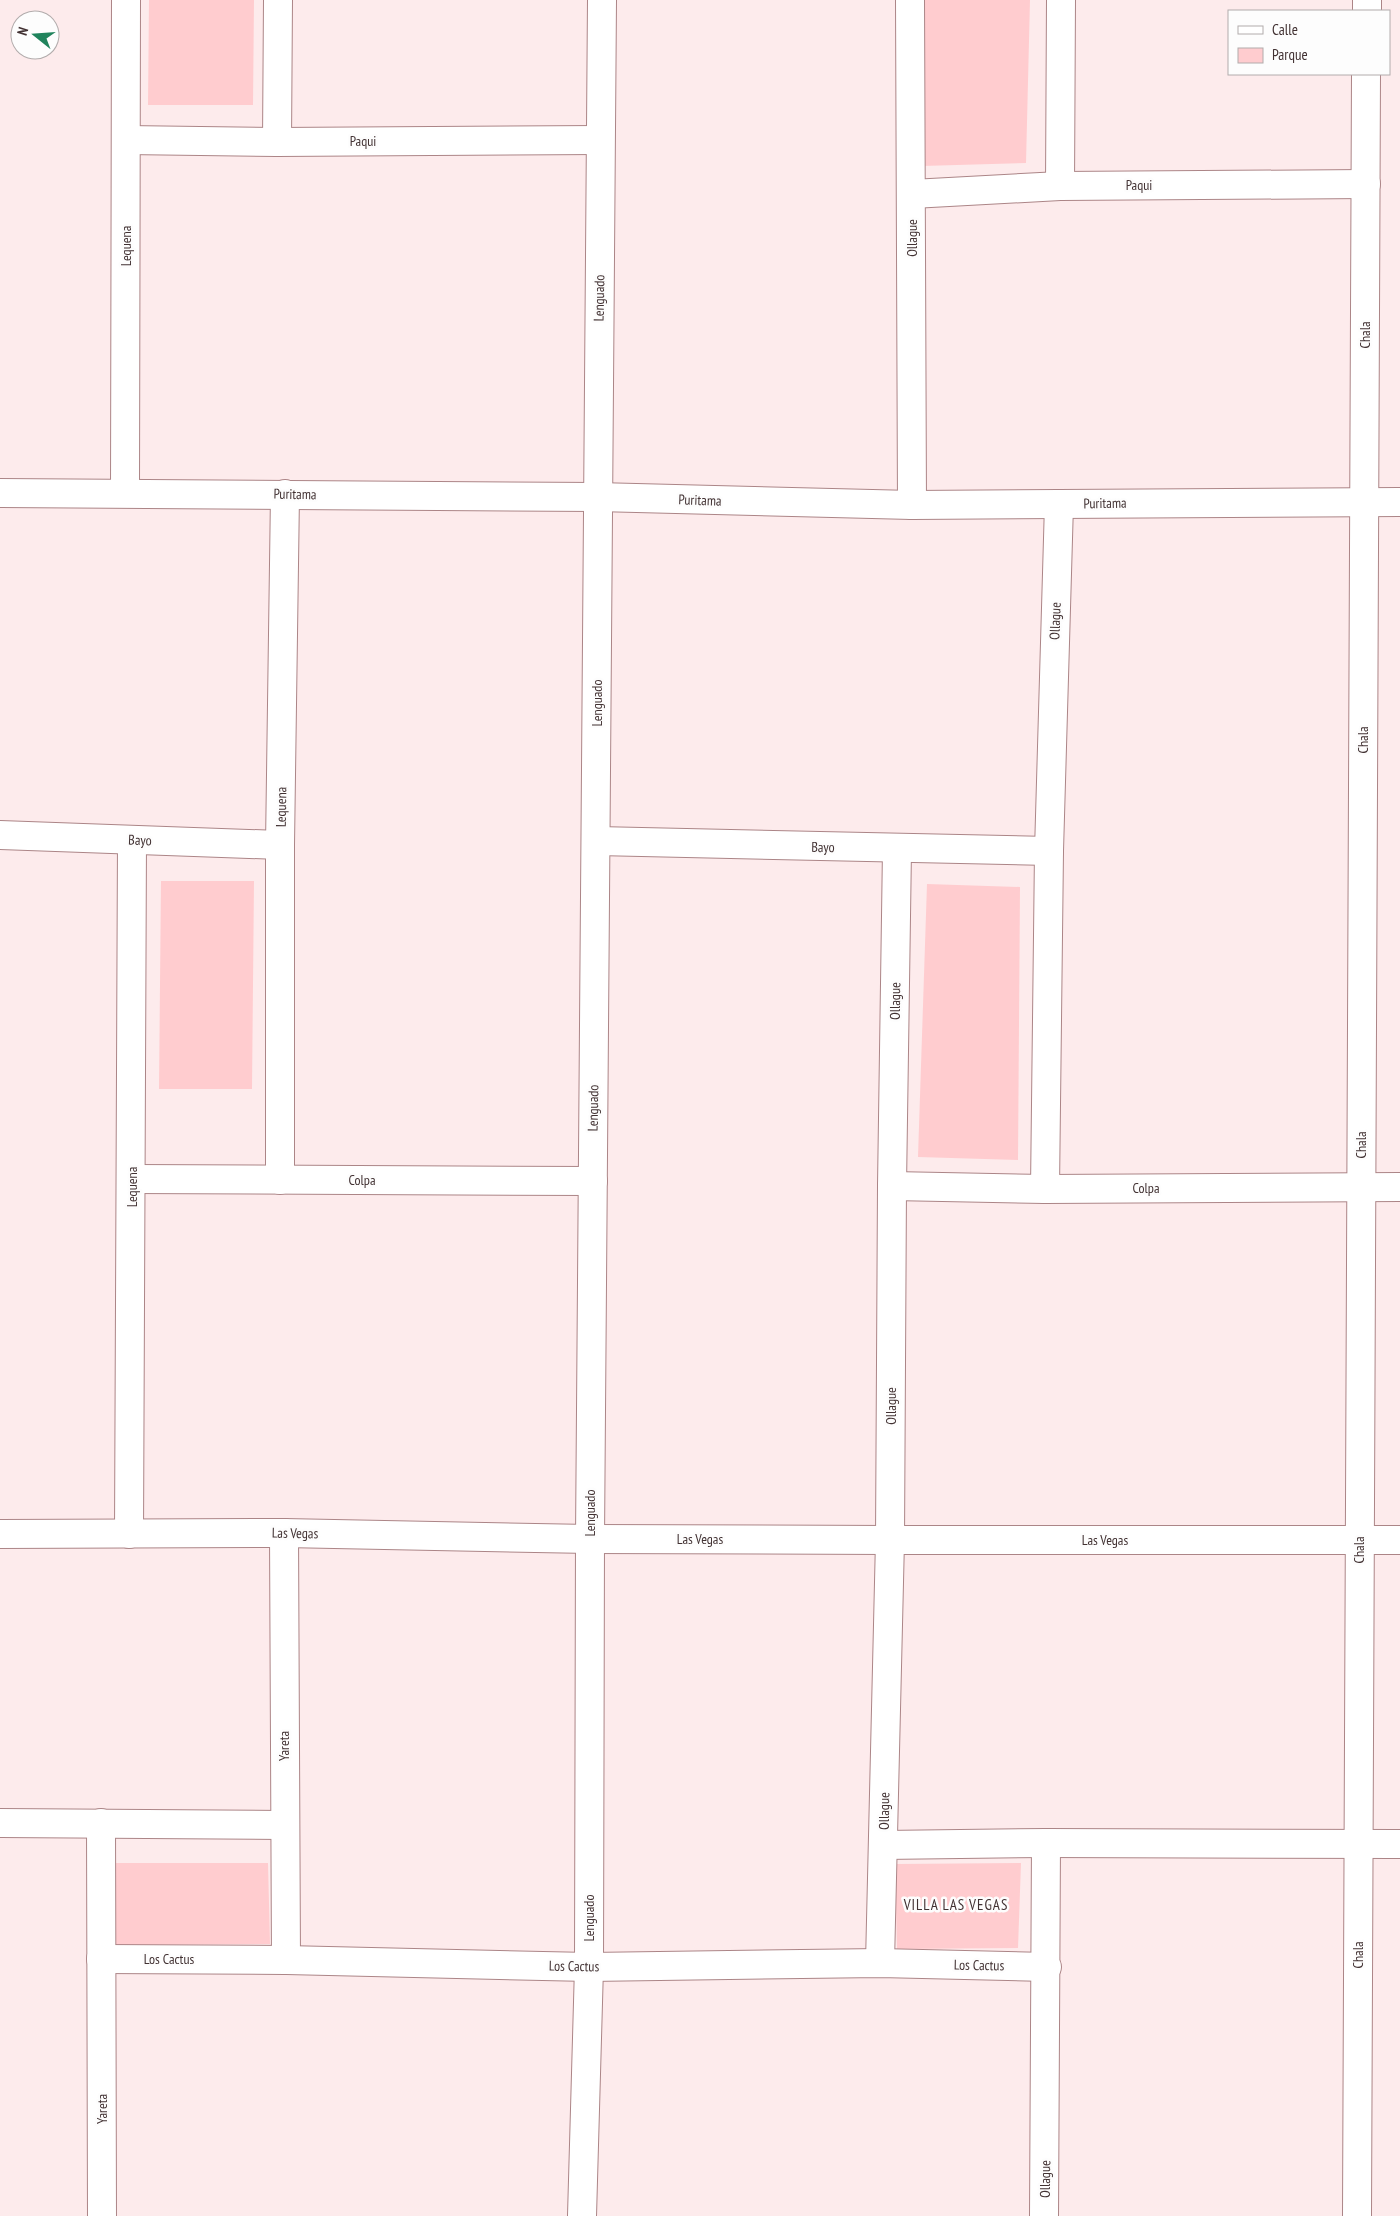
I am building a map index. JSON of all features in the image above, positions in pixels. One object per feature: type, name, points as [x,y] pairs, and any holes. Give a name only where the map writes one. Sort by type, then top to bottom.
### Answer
[{"type":"street","name":"Lequena","points":[[125,493],[126,0]]},
{"type":"street","points":[[277,142],[278,0]]},
{"type":"street","name":"Lenguado","points":[[582,2216],[589,1967],[590,1539],[597,841],[597,497],[602,0]]},
{"type":"street","name":"Ollague","points":[[910,0],[912,505]]},
{"type":"street","points":[[1060,186],[1061,0]]},
{"type":"street","name":"Chala","points":[[1357,2216],[1366,75]]},
{"type":"street","name":"Paqui","points":[[126,140],[277,142],[600,140]]},
{"type":"street","name":"Paqui","points":[[912,194],[1060,186],[1366,184]]},
{"type":"street","name":"Puritama","points":[[0,493],[597,497],[912,505],[1400,502]]},
{"type":"street","name":"Lequena","points":[[280,1180],[280,845],[285,494]]},
{"type":"street","name":"Ollague","points":[[1045,1189],[1049,851],[1059,504]]},
{"type":"street","name":"Bayo","points":[[0,835],[280,845]]},
{"type":"street","name":"Lequena","points":[[129,1534],[132,840]]},
{"type":"street","name":"Bayo","points":[[597,841],[1049,851]]},
{"type":"street","name":"Ollague","points":[[880,1963],[890,1540],[892,1186],[897,849]]},
{"type":"street","name":"Colpa","points":[[132,1179],[593,1181]]},
{"type":"street","name":"Colpa","points":[[892,1186],[1045,1189],[1400,1187]]},
{"type":"street","name":"Las Vegas","points":[[0,1534],[284,1533],[590,1539],[1400,1540]]},
{"type":"street","name":"Yareta","points":[[284,1533],[286,1960]]},
{"type":"street","points":[[0,1823],[284,1825]]},
{"type":"street","name":"Yareta","points":[[101,1823],[102,2216]]},
{"type":"street","points":[[883,1845],[1046,1842],[1400,1844]]},
{"type":"street","name":"Ollague","points":[[1044,2216],[1047,1966],[1046,1842]]},
{"type":"street","name":"Los Cactus","points":[[101,1959],[286,1960],[589,1967],[880,1963],[1047,1966]]},
{"type":"green space","points":[[149,0],[254,0],[253,105],[148,105]]},
{"type":"green space","points":[[921,0],[1030,0],[1026,163],[922,166]]},
{"type":"green space","points":[[161,881],[254,881],[252,1089],[159,1089]]},
{"type":"green space","points":[[927,884],[1020,887],[1018,1160],[918,1157]]},
{"type":"green space","points":[[110,1863],[268,1863],[270,1944],[111,1945]]},
{"type":"green space","points":[[1021,1863],[1018,1948],[897,1949],[895,1864]]},
{"type":"district","name":"VILLA LAS VEGAS","points":[[956,1905]]}]
